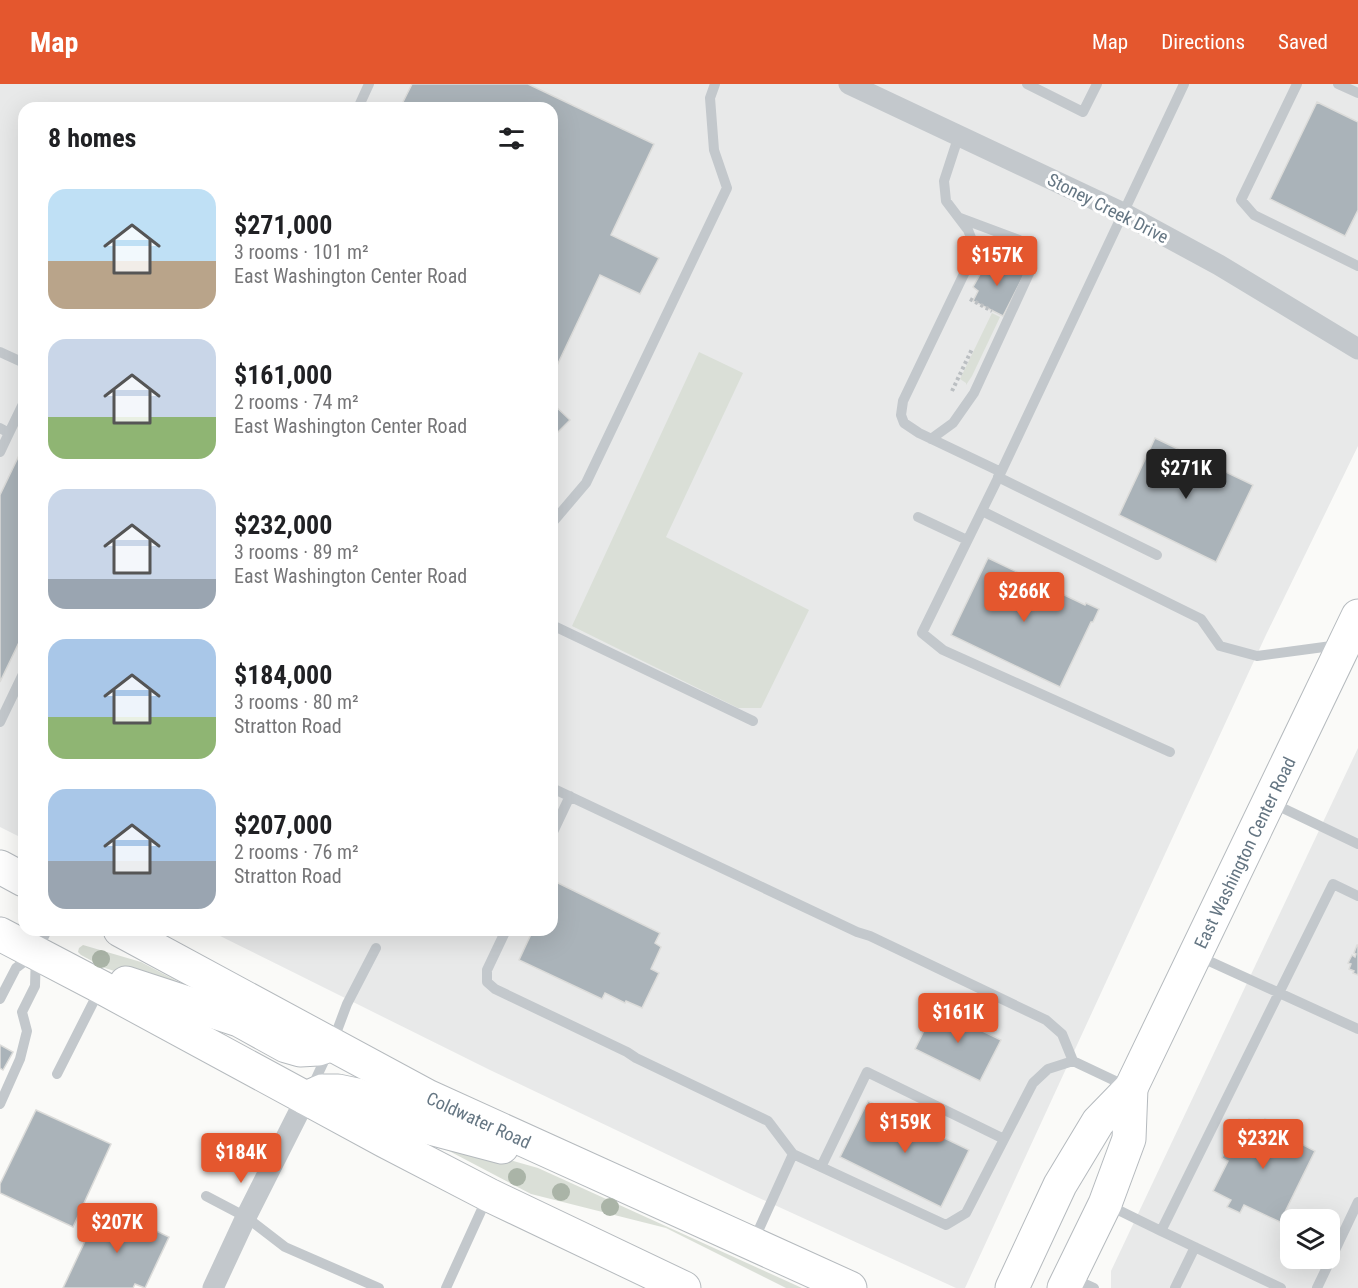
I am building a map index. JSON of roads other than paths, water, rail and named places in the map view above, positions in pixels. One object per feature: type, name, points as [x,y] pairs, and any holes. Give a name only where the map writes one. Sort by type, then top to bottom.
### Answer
[{"type":"main road","name":"East Washington Center Road","points":[[1012,1288],[1060,1185],[1098,1122],[1131,1088],[1351,630]]},
{"type":"main road","points":[[0,867],[18,877]]},
{"type":"main road","points":[[0,934],[41,942],[101,987],[306,1098],[489,1195],[684,1288]]},
{"type":"main road","name":"Coldwater Road","points":[[131,936],[427,1096],[850,1288]]},
{"type":"main road","points":[[101,987],[125,983],[239,1020],[286,1046],[300,1050],[318,1049],[332,1044]]},
{"type":"main road","name":"East Washington Center Road","points":[[1076,1284],[1128,1138],[1131,1088]]},
{"type":"main road","points":[[306,1098],[322,1091],[338,1091],[357,1095],[415,1124],[513,1150],[542,1148]]},
{"type":"street","name":"Stoney Creek Drive","points":[[849,84],[1123,213],[1219,265],[1358,349]]},
{"type":"street","points":[[213,1288],[306,1098]]},
{"type":"lane","points":[[361,102],[369,84]]},
{"type":"lane","points":[[558,516],[586,483],[727,188],[714,150],[710,98],[715,84]]},
{"type":"lane","points":[[1027,84],[1083,112],[1096,84]]},
{"type":"lane","points":[[1170,752],[943,650],[922,633],[1184,84]]},
{"type":"lane","points":[[1297,84],[1241,200],[1254,215],[1358,266]]},
{"type":"lane","points":[[1338,84],[1358,93]]},
{"type":"lane","points":[[959,135],[944,181],[946,201],[968,230],[972,240],[973,255],[903,401],[901,415],[904,423],[919,433],[1157,555]]},
{"type":"lane","points":[[932,439],[953,423],[974,393],[1032,267],[1029,249],[1018,240],[957,217]]},
{"type":"lane","points":[[0,352],[18,360]]},
{"type":"lane","points":[[0,452],[5,431],[18,411]]},
{"type":"lane","points":[[982,511],[1201,619],[1221,646],[1257,656],[1351,630]]},
{"type":"lane","points":[[918,517],[967,540]]},
{"type":"lane","points":[[558,628],[753,721]]},
{"type":"lane","points":[[0,722],[18,684]]},
{"type":"lane","points":[[558,791],[1046,1020],[1062,1034],[1073,1061]]},
{"type":"lane","points":[[558,821],[570,796]]},
{"type":"lane","points":[[1269,802],[1358,844]]},
{"type":"lane","points":[[1161,1231],[1333,884],[1358,896]]},
{"type":"lane","points":[[503,936],[487,970],[487,982],[495,989],[768,1120],[793,1154],[946,1225],[966,1213],[1033,1083],[1048,1069],[1073,1061],[1131,1088]]},
{"type":"lane","points":[[0,999],[16,968],[41,942]]},
{"type":"lane","points":[[0,1104],[20,1059],[27,1031],[22,1012],[35,986],[41,942]]},
{"type":"lane","points":[[306,1098],[376,948]]},
{"type":"lane","points":[[1195,954],[1358,1029]]},
{"type":"lane","points":[[57,1074],[101,987]]},
{"type":"lane","points":[[821,1167],[867,1072],[1004,1139]]},
{"type":"lane","points":[[753,1243],[793,1154]]},
{"type":"lane","points":[[446,1288],[489,1195]]},
{"type":"lane","points":[[206,1196],[246,1217],[285,1247],[357,1284],[380,1288]]},
{"type":"lane","points":[[1317,1288],[1358,1202]]},
{"type":"lane","points":[[1105,1204],[1281,1288]]},
{"type":"lane","points":[[1175,1288],[1195,1247]]}]
